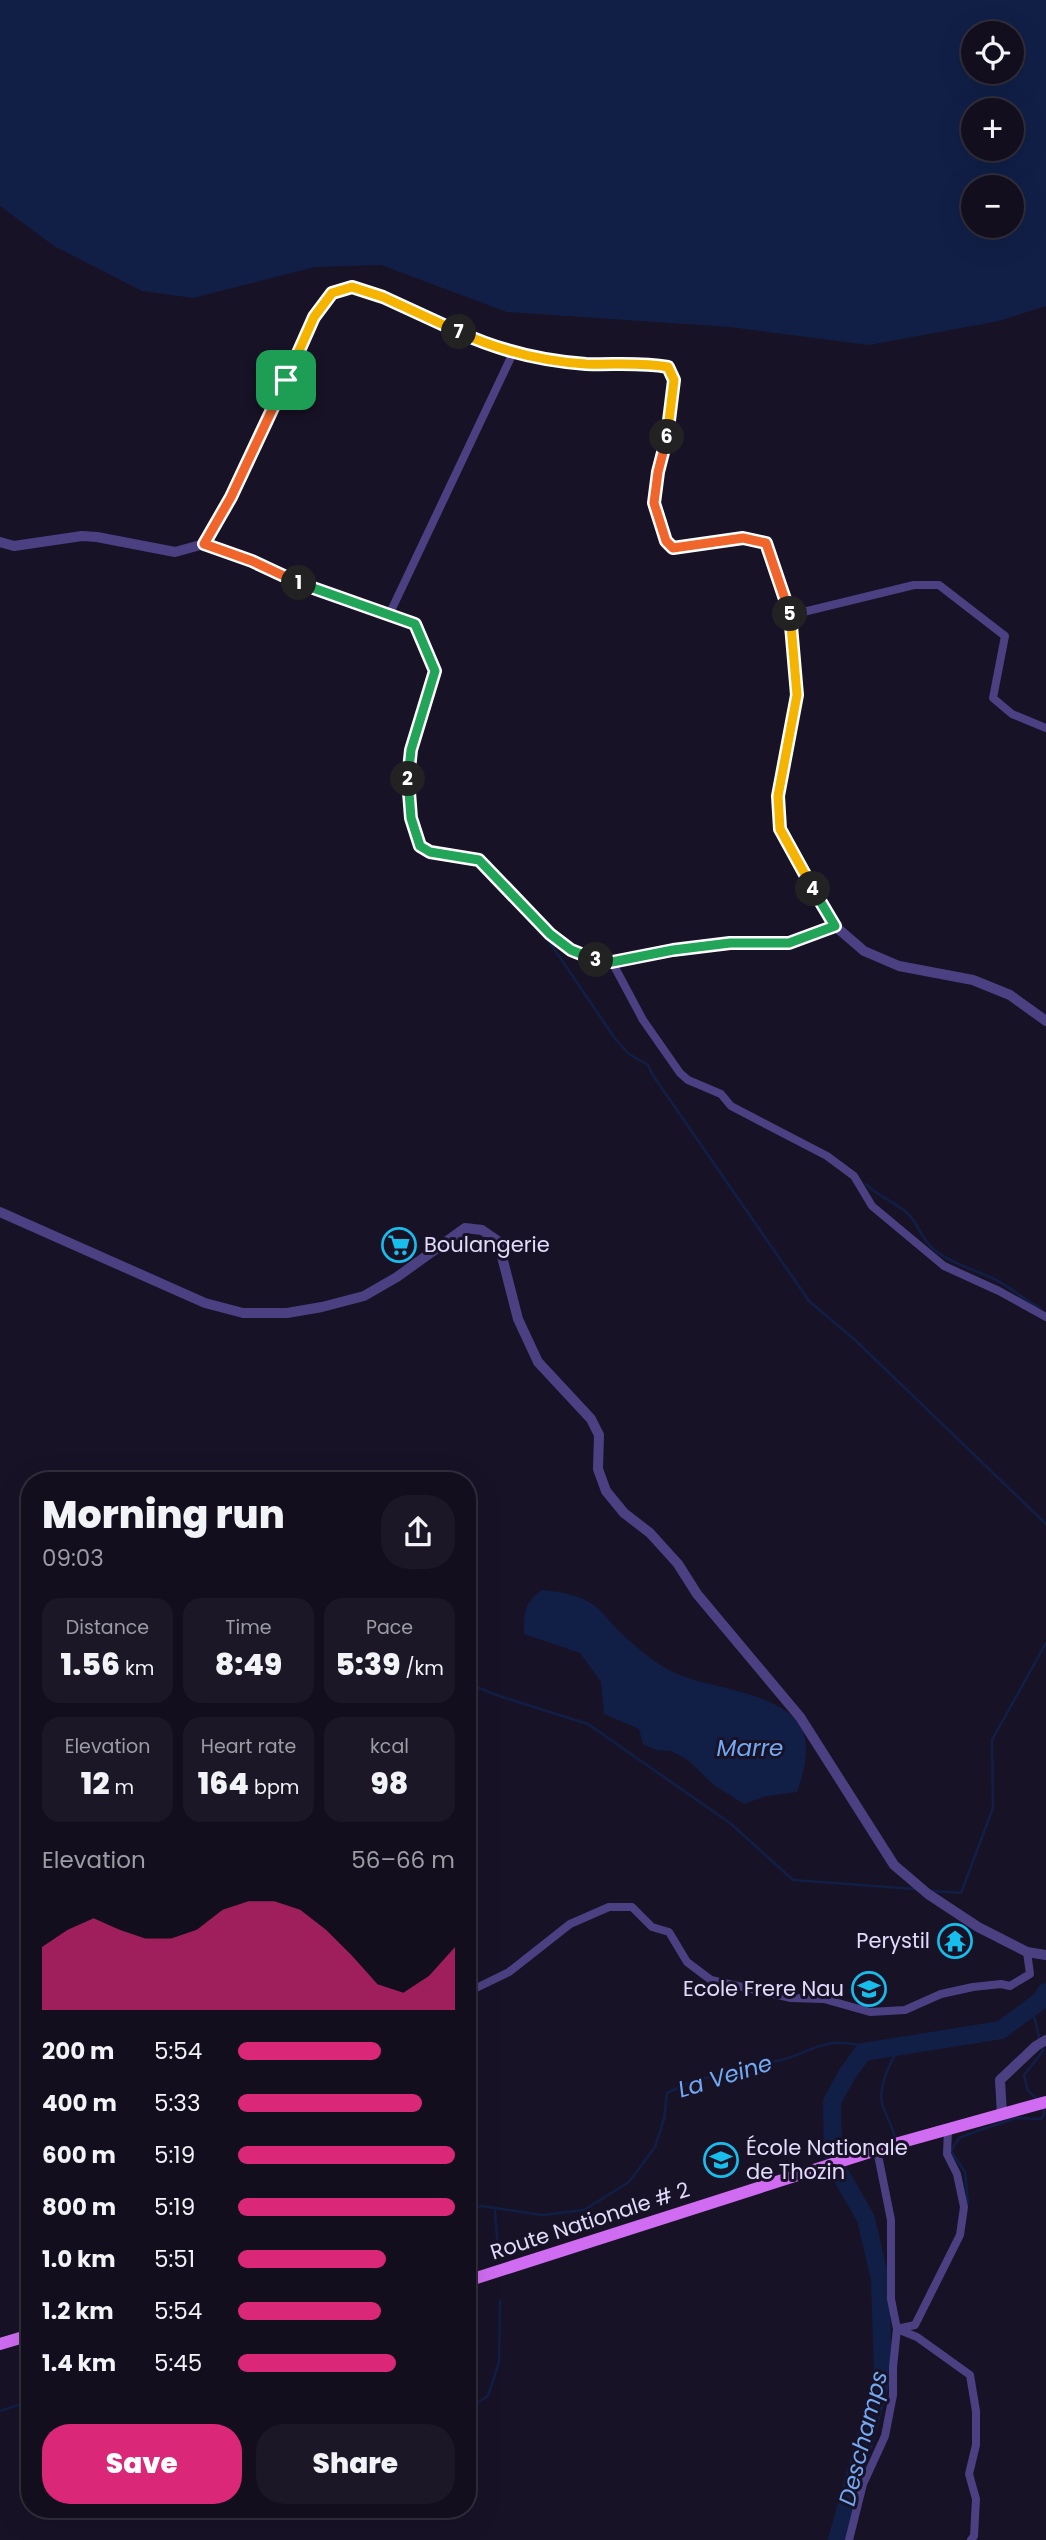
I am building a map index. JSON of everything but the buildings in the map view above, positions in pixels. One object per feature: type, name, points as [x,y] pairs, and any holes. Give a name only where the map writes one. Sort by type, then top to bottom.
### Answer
[{"type":"main road","name":"Route Nationale # 2","points":[[476,2278],[877,2150],[1046,2102]]},
{"type":"main road","points":[[0,2344],[21,2338]]},
{"type":"street","points":[[204,544],[231,497],[314,317],[332,293],[352,287],[383,297],[481,342],[513,353],[584,364],[649,363],[668,367],[674,380],[671,417],[654,503],[666,541],[673,548],[743,538],[766,543],[791,615],[797,695],[778,796],[780,829],[835,926],[864,951],[899,966],[973,980],[1010,995],[1046,1021]]},
{"type":"street","points":[[389,615],[513,353]]},
{"type":"street","points":[[0,542],[14,546],[82,536],[175,552],[204,544],[252,561],[308,586],[415,624],[435,671],[411,750],[408,774],[411,818],[420,846],[430,852],[479,860],[561,943],[585,957],[612,962],[673,950],[730,943],[789,943],[835,926]]},
{"type":"street","points":[[791,615],[914,586],[939,584],[1005,636],[993,698],[1012,714],[1046,728]]},
{"type":"street","points":[[612,962],[643,1020],[680,1073],[688,1080],[721,1094],[731,1106],[827,1156],[854,1176],[872,1206],[944,1266],[999,1291],[1046,1317]]},
{"type":"street","points":[[0,1212],[205,1303],[243,1313],[287,1313],[364,1296],[397,1277],[456,1232],[466,1228],[482,1230],[498,1241],[518,1319],[538,1362],[591,1419],[599,1435],[598,1469],[606,1491],[624,1513],[650,1533],[678,1564],[697,1594],[784,1697],[807,1728],[894,1865],[928,1894],[978,1927],[1027,1952],[1046,1955]]},
{"type":"street","points":[[476,1988],[509,1972],[570,1924],[609,1907],[632,1907],[652,1927],[669,1932],[687,1962],[711,1980],[791,1998],[824,1999],[870,2012],[905,2010],[941,1994],[973,1987],[1001,1984],[1010,1986],[1030,1974],[1027,1952]]},
{"type":"street","points":[[1002,2115],[1000,2080],[1041,2043]]},
{"type":"street","points":[[897,2329],[915,2325],[960,2235],[964,2207],[957,2174],[947,2154],[948,2130]]},
{"type":"street","points":[[849,2540],[863,2484],[885,2437],[893,2395],[897,2329],[891,2299],[891,2220],[877,2150]]},
{"type":"street","points":[[897,2329],[917,2337],[970,2375],[976,2411],[976,2445],[969,2474],[976,2499],[974,2536],[971,2540]]},
{"type":"water","points":[[0,0],[1046,0],[1046,306],[999,321],[869,345],[730,327],[507,312],[381,265],[315,267],[193,298],[142,291],[54,246],[0,206]]},
{"type":"water","name":"Marre","points":[[542,1590],[572,1595],[589,1602],[636,1646],[667,1669],[698,1681],[751,1695],[783,1709],[796,1720],[806,1745],[805,1765],[797,1792],[766,1796],[744,1804],[714,1785],[688,1760],[671,1751],[656,1750],[643,1744],[639,1729],[604,1714],[601,1682],[580,1653],[524,1634],[526,1609]]},
{"type":"waterway","points":[[542,931],[616,1040],[629,1054],[648,1065],[809,1301],[854,1339],[1046,1524]]},
{"type":"waterway","points":[[866,1184],[906,1212],[927,1243],[938,1253],[999,1282],[1040,1308]]},
{"type":"waterway","points":[[932,1891],[961,1893],[993,1808],[992,1740],[1046,1643]]},
{"type":"waterway","points":[[476,1687],[588,1724],[730,1823],[793,1880],[915,1889]]},
{"type":"waterway","name":"Deschamps","points":[[833,2156],[832,2102],[863,2052],[1001,2030],[1040,2001],[1046,1992]]},
{"type":"waterway","points":[[1032,2007],[1040,2041]]},
{"type":"waterway","name":"La Veine","points":[[476,2208],[482,2206],[542,2215],[584,2210],[629,2182],[655,2147],[664,2119],[667,2093],[695,2080],[716,2076],[732,2069],[749,2069],[757,2062],[786,2059],[822,2045],[844,2043],[882,2048]]},
{"type":"waterway","points":[[895,2139],[881,2096],[886,2073],[900,2046]]},
{"type":"waterway","points":[[1036,2098],[1028,2091],[1024,2075],[1043,2051],[1042,2047]]},
{"type":"waterway","points":[[968,2203],[965,2172],[951,2151],[959,2138],[1016,2118],[1041,2119],[1043,2108]]},
{"type":"waterway","name":"Deschamps","points":[[837,2540],[883,2374],[880,2279],[866,2219],[841,2175]]},
{"type":"waterway","points":[[495,2211],[498,2249]]},
{"type":"waterway","points":[[476,2403],[488,2396],[499,2362],[500,2301]]},
{"type":"waterway","points":[[0,2411],[21,2404]]},
{"type":"place","name":"Boulangerie","points":[[399,1245]]},
{"type":"place","name":"Perystil","points":[[955,1941]]},
{"type":"place","name":"Ecole Frere Nau","points":[[869,1989]]},
{"type":"place","name":"École Nationale de Thozin","points":[[721,2160]]},
{"type":"route","points":[[352,287],[383,297],[481,342],[513,353],[584,364],[649,363],[668,367],[674,380],[669,429],[658,472],[654,503],[666,541],[673,548],[743,538],[766,543],[791,615],[797,695],[778,796],[780,829],[835,926],[789,943],[730,943],[673,950],[612,962],[600,961],[571,950],[550,934],[479,860],[468,856],[430,852],[420,846],[411,818],[408,774],[411,750],[435,671],[415,624],[308,586],[252,561],[204,544],[231,497],[286,380],[314,317],[332,293],[352,287]]}]
